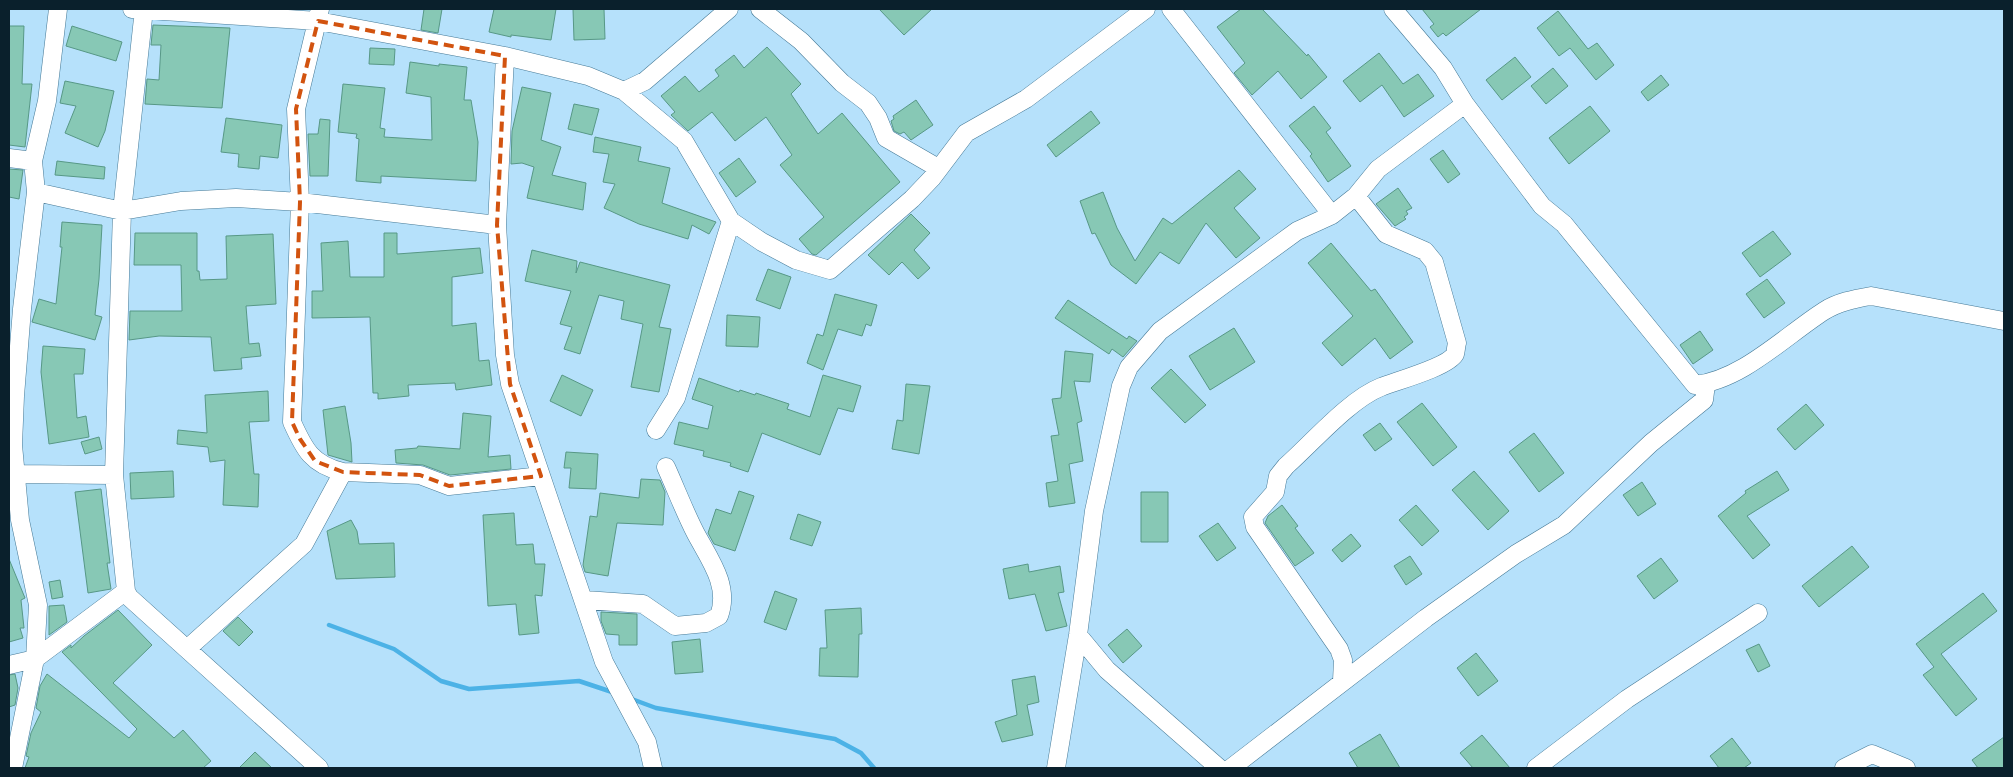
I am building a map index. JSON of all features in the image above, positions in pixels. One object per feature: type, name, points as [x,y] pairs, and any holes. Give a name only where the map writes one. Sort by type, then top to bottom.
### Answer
[{"type":"street","points":[[13,768],[35,659],[38,605],[20,520],[13,445],[15,308],[36,192],[33,161],[47,100],[58,9]]},
{"type":"street","points":[[132,9],[319,15],[588,76],[624,91],[684,142],[731,221],[762,242],[796,260],[830,270],[932,178],[966,133],[1026,99],[1146,9]]},
{"type":"street","points":[[144,9],[122,211],[114,475],[126,591],[130,597],[319,768]]},
{"type":"street","points":[[624,91],[645,81],[729,9]]},
{"type":"street","points":[[760,9],[801,41],[842,83],[868,103],[878,118],[886,138],[938,168]]},
{"type":"street","points":[[1171,9],[1332,215]]},
{"type":"street","points":[[1393,9],[1443,68],[1465,104],[1542,206],[1564,224],[1695,385],[1706,384],[1748,365],[1825,310],[1849,300],[1871,296],[2004,322]]},
{"type":"street","points":[[319,15],[296,109],[300,202],[292,422],[300,439],[315,461],[330,469],[343,472],[420,475],[448,486],[541,476]]},
{"type":"street","points":[[505,56],[497,225],[504,346],[510,384],[564,539],[578,590],[584,600],[604,662],[646,742],[653,768]]},
{"type":"street","points":[[1056,768],[1078,635],[1094,511],[1121,386],[1128,367],[1160,331],[1297,231],[1332,215],[1356,196],[1378,169],[1465,104]]},
{"type":"street","points":[[9,158],[33,161]]},
{"type":"street","points":[[36,192],[122,211],[210,199],[236,198],[300,202],[497,225]]},
{"type":"street","points":[[1342,681],[1343,660],[1339,649],[1255,527],[1254,517],[1275,492],[1278,476],[1286,466],[1353,405],[1368,393],[1382,386],[1408,378],[1450,360],[1455,354],[1457,343],[1434,262],[1425,251],[1386,234],[1356,196]]},
{"type":"street","points":[[656,430],[676,398],[731,221]]},
{"type":"street","points":[[1231,768],[1342,681],[1508,559],[1564,525],[1651,443],[1704,400],[1706,384]]},
{"type":"street","points":[[584,600],[642,604],[675,626],[706,623],[719,616],[724,605],[720,580],[712,561],[695,533],[666,467]]},
{"type":"street","points":[[187,649],[304,544],[343,472]]},
{"type":"street","points":[[16,474],[114,475]]},
{"type":"street","points":[[9,665],[35,659],[126,591]]},
{"type":"street","points":[[1536,768],[1627,699],[1758,613]]},
{"type":"street","points":[[1078,635],[1107,670],[1219,768]]},
{"type":"street","points":[[1844,768],[1872,754],[1906,768]]},
{"type":"highlighted area","points":[[318,21],[505,56],[497,225],[510,384],[541,476],[449,486],[420,475],[343,472],[315,461],[300,439],[292,422],[300,202],[296,109]]},
{"type":"building","points":[[424,9],[442,9],[438,33],[421,30]]},
{"type":"building","points":[[494,9],[556,9],[551,40],[511,35],[511,37],[489,32]]},
{"type":"building","points":[[573,9],[604,9],[605,39],[574,40]]},
{"type":"building","points":[[879,9],[932,9],[904,35]]},
{"type":"building","points":[[1241,9],[1262,9],[1307,56],[1308,54],[1327,77],[1301,99],[1278,71],[1252,95],[1234,73],[1245,63],[1217,27]]},
{"type":"building","points":[[1422,9],[1481,9],[1446,36],[1443,33],[1438,37],[1430,27],[1434,24]]},
{"type":"building","points":[[1558,11],[1588,49],[1597,43],[1614,65],[1596,80],[1570,48],[1559,56],[1537,28]]},
{"type":"building","points":[[153,25],[230,28],[222,108],[145,104],[147,79],[159,80],[161,45],[151,45]]},
{"type":"building","points":[[9,26],[24,26],[22,84],[32,84],[25,147],[9,145]]},
{"type":"building","points":[[72,26],[122,42],[116,61],[66,46]]},
{"type":"building","points":[[767,47],[801,84],[791,94],[818,134],[842,113],[900,182],[816,255],[812,254],[799,239],[824,217],[780,165],[792,155],[766,117],[735,141],[712,112],[688,131],[671,115],[675,112],[661,96],[685,76],[699,92],[719,76],[715,70],[734,55],[744,68]]},
{"type":"building","points":[[370,48],[395,49],[394,65],[369,64]]},
{"type":"building","points":[[1379,53],[1403,84],[1418,74],[1434,96],[1404,117],[1382,85],[1360,102],[1343,81]]},
{"type":"building","points":[[1515,57],[1531,77],[1502,100],[1486,80]]},
{"type":"building","points":[[410,62],[467,67],[464,100],[471,100],[478,142],[476,181],[381,176],[381,183],[356,181],[359,139],[356,138],[357,134],[338,132],[343,84],[385,88],[380,128],[385,129],[384,137],[432,140],[431,97],[406,93]]},
{"type":"building","points":[[1553,68],[1568,86],[1546,104],[1531,86]]},
{"type":"building","points":[[1661,75],[1669,85],[1648,101],[1641,92]]},
{"type":"building","points":[[65,81],[114,91],[105,131],[98,147],[65,133],[76,106],[60,103]]},
{"type":"building","points":[[522,87],[551,93],[541,140],[561,147],[552,175],[586,183],[583,210],[527,198],[534,167],[522,163],[511,164],[512,131]]},
{"type":"building","points":[[916,100],[933,125],[911,140],[904,132],[900,134],[894,131],[891,121],[894,119],[893,116]]},
{"type":"building","points":[[574,104],[599,109],[592,135],[568,129]]},
{"type":"building","points":[[1314,106],[1331,128],[1326,132],[1351,166],[1328,182],[1310,156],[1312,154],[1289,126]]},
{"type":"building","points":[[1590,106],[1610,131],[1569,164],[1549,138]]},
{"type":"building","points":[[1091,111],[1100,123],[1056,157],[1047,145]]},
{"type":"building","points":[[226,118],[282,125],[278,158],[260,156],[259,169],[238,167],[239,154],[221,152]]},
{"type":"building","points":[[320,119],[330,120],[328,176],[310,176],[308,134],[318,134]]},
{"type":"building","points":[[595,137],[641,147],[638,161],[670,168],[662,203],[716,222],[709,234],[692,225],[688,239],[639,224],[604,208],[615,184],[603,182],[609,154],[593,152]]},
{"type":"building","points":[[1443,150],[1460,174],[1448,183],[1430,159]]},
{"type":"building","points":[[739,158],[756,182],[736,197],[719,173]]},
{"type":"building","points":[[57,161],[105,167],[104,179],[55,175]]},
{"type":"building","points":[[9,169],[23,170],[19,199],[9,197]]},
{"type":"building","points":[[1239,170],[1256,189],[1234,208],[1260,238],[1236,258],[1206,223],[1179,264],[1160,252],[1136,284],[1111,265],[1095,233],[1092,234],[1080,201],[1103,192],[1117,228],[1135,261],[1163,218],[1172,224]]},
{"type":"building","points":[[1398,188],[1412,208],[1406,211],[1408,214],[1404,217],[1406,219],[1395,226],[1376,204]]},
{"type":"building","points":[[911,214],[930,233],[914,250],[930,268],[918,279],[902,262],[889,275],[868,255]]},
{"type":"building","points":[[62,222],[102,225],[95,315],[102,317],[95,340],[32,322],[39,299],[56,304],[62,247],[60,247]]},
{"type":"building","points":[[1773,231],[1791,254],[1760,277],[1742,253]]},
{"type":"building","points":[[135,233],[197,233],[197,271],[199,271],[200,280],[227,279],[226,236],[273,234],[276,304],[246,306],[249,344],[259,343],[261,356],[241,358],[242,369],[214,371],[211,337],[159,336],[129,340],[130,311],[182,311],[181,265],[134,265]]},
{"type":"building","points":[[384,233],[397,233],[397,254],[480,248],[483,273],[452,277],[452,326],[476,323],[479,361],[489,360],[492,385],[456,390],[455,383],[408,385],[409,396],[378,399],[378,393],[373,393],[370,317],[312,318],[312,291],[323,291],[321,243],[348,241],[350,277],[384,277]]},
{"type":"building","points":[[1331,243],[1371,291],[1375,289],[1413,342],[1390,359],[1375,338],[1342,366],[1322,343],[1353,316],[1308,263]]},
{"type":"building","points":[[532,250],[577,261],[576,273],[580,262],[670,285],[659,327],[671,329],[659,392],[631,387],[643,324],[621,319],[624,301],[599,295],[580,354],[564,349],[572,327],[560,324],[571,291],[525,281]]},
{"type":"building","points":[[768,269],[791,277],[780,309],[756,300]]},
{"type":"building","points":[[1767,279],[1785,303],[1764,318],[1746,294]]},
{"type":"building","points":[[835,294],[877,305],[871,326],[866,324],[862,336],[838,329],[823,370],[807,363],[817,334],[823,336]]},
{"type":"building","points":[[1068,300],[1127,339],[1129,336],[1137,341],[1123,357],[1112,349],[1109,354],[1055,318]]},
{"type":"building","points":[[727,315],[760,317],[758,347],[726,346]]},
{"type":"building","points":[[1234,328],[1255,362],[1210,390],[1189,356]]},
{"type":"building","points":[[1700,331],[1713,350],[1693,364],[1680,345]]},
{"type":"building","points":[[43,346],[85,349],[83,374],[74,374],[77,418],[86,416],[89,437],[49,444],[41,372]]},
{"type":"building","points":[[1065,351],[1093,354],[1090,382],[1074,381],[1082,421],[1077,423],[1083,461],[1069,464],[1075,503],[1049,507],[1046,483],[1058,481],[1051,436],[1059,435],[1052,399],[1061,398]]},
{"type":"building","points":[[1171,369],[1206,405],[1185,423],[1151,388]]},
{"type":"building","points":[[562,375],[593,390],[581,416],[550,401]]},
{"type":"building","points":[[823,375],[861,386],[853,412],[838,408],[820,455],[762,433],[748,472],[730,466],[731,463],[703,456],[704,451],[674,444],[679,422],[708,429],[713,406],[692,399],[699,378],[739,392],[740,390],[755,395],[756,393],[789,404],[787,409],[810,417]]},
{"type":"building","points":[[906,384],[930,386],[919,454],[892,449],[897,420],[903,421]]},
{"type":"building","points":[[268,391],[269,421],[249,422],[254,474],[259,474],[258,507],[223,505],[225,460],[210,462],[208,447],[177,444],[178,430],[207,433],[205,395]]},
{"type":"building","points":[[1422,403],[1457,447],[1433,466],[1397,422]]},
{"type":"building","points":[[1806,404],[1824,425],[1795,450],[1777,429]]},
{"type":"building","points":[[345,406],[352,462],[328,455],[323,410]]},
{"type":"building","points":[[463,413],[491,416],[488,457],[510,455],[511,469],[450,475],[423,465],[396,463],[395,450],[417,448],[418,446],[460,449]]},
{"type":"building","points":[[1380,423],[1392,439],[1375,451],[1363,435]]},
{"type":"building","points":[[1534,433],[1564,473],[1539,492],[1509,452]]},
{"type":"building","points":[[99,437],[102,449],[85,454],[81,442]]},
{"type":"building","points":[[566,452],[598,454],[596,489],[569,488],[571,468],[564,468]]},
{"type":"building","points":[[173,471],[174,497],[131,499],[130,473]]},
{"type":"building","points":[[1474,471],[1509,511],[1488,530],[1452,490]]},
{"type":"building","points":[[1777,471],[1789,490],[1747,516],[1770,545],[1753,559],[1718,516],[1746,493],[1745,491]]},
{"type":"building","points":[[641,479],[660,480],[665,492],[663,525],[617,523],[608,576],[585,572],[583,565],[590,516],[597,517],[600,493],[639,498]]},
{"type":"building","points":[[1642,482],[1656,504],[1638,516],[1623,495]]},
{"type":"building","points":[[101,489],[110,563],[107,563],[111,589],[88,593],[75,492]]},
{"type":"building","points":[[739,491],[754,496],[735,551],[714,544],[708,533],[716,509],[731,514]]},
{"type":"building","points":[[1141,492],[1168,492],[1168,542],[1141,542]]},
{"type":"building","points":[[1282,505],[1298,526],[1295,528],[1314,553],[1295,566],[1265,523],[1268,516]]},
{"type":"building","points":[[1416,505],[1439,531],[1422,546],[1399,520]]},
{"type":"building","points":[[514,513],[516,545],[533,544],[535,564],[545,564],[542,596],[535,595],[539,633],[519,635],[516,604],[488,606],[483,515]]},
{"type":"building","points":[[798,514],[821,522],[812,546],[790,539]]},
{"type":"building","points":[[351,520],[357,531],[359,544],[394,543],[395,577],[336,579],[327,531]]},
{"type":"building","points":[[1218,523],[1236,548],[1217,561],[1199,536]]},
{"type":"building","points":[[1351,534],[1361,546],[1342,562],[1332,550]]},
{"type":"building","points":[[1852,546],[1869,567],[1819,607],[1802,586]]},
{"type":"building","points":[[1410,556],[1422,574],[1406,585],[1394,566]]},
{"type":"building","points":[[1661,558],[1678,581],[1654,599],[1637,576]]},
{"type":"building","points":[[9,559],[25,598],[21,600],[24,628],[20,628],[23,638],[9,642]]},
{"type":"building","points":[[1028,564],[1029,572],[1060,566],[1064,592],[1058,593],[1067,626],[1046,631],[1035,594],[1009,599],[1003,569]]},
{"type":"building","points":[[60,580],[63,597],[52,599],[49,582]]},
{"type":"building","points":[[775,591],[797,599],[786,630],[764,622]]},
{"type":"building","points":[[1983,593],[1997,611],[1941,654],[1977,699],[1956,716],[1923,675],[1934,667],[1916,644]]},
{"type":"building","points":[[64,605],[67,622],[49,635],[49,606]]},
{"type":"building","points":[[861,608],[862,634],[859,634],[858,677],[819,676],[820,648],[827,648],[825,610]]},
{"type":"building","points":[[118,610],[152,645],[113,683],[174,738],[183,730],[211,761],[203,768],[25,768],[29,757],[26,756],[31,733],[41,712],[36,708],[40,686],[47,674],[129,738],[137,729],[62,652],[71,645],[71,648]]},
{"type":"building","points":[[601,612],[637,614],[637,645],[619,645],[619,635],[606,634],[601,621]]},
{"type":"building","points":[[238,617],[253,632],[239,646],[223,631]]},
{"type":"building","points":[[1127,629],[1142,646],[1123,663],[1108,645]]},
{"type":"building","points":[[700,639],[703,672],[675,674],[672,642]]},
{"type":"building","points":[[1759,644],[1770,666],[1758,672],[1746,650]]},
{"type":"building","points":[[1476,653],[1498,681],[1478,696],[1457,668]]},
{"type":"building","points":[[15,674],[18,688],[15,705],[9,707],[9,675]]},
{"type":"building","points":[[1035,676],[1039,702],[1027,705],[1033,735],[1002,742],[995,722],[1017,715],[1012,680]]},
{"type":"building","points":[[1380,734],[1400,768],[1358,768],[1349,753]]},
{"type":"building","points":[[1482,735],[1510,768],[1473,768],[1460,753]]},
{"type":"building","points":[[2004,737],[2004,768],[1978,768],[1972,760]]},
{"type":"building","points":[[1732,738],[1751,763],[1744,768],[1719,768],[1710,756]]},
{"type":"building","points":[[255,752],[272,768],[239,768]]},
{"type":"waterway","points":[[329,625],[394,649],[441,681],[469,689],[579,681],[615,693]]},
{"type":"waterway","points":[[629,698],[656,708],[835,739],[861,753],[874,768]]}]
